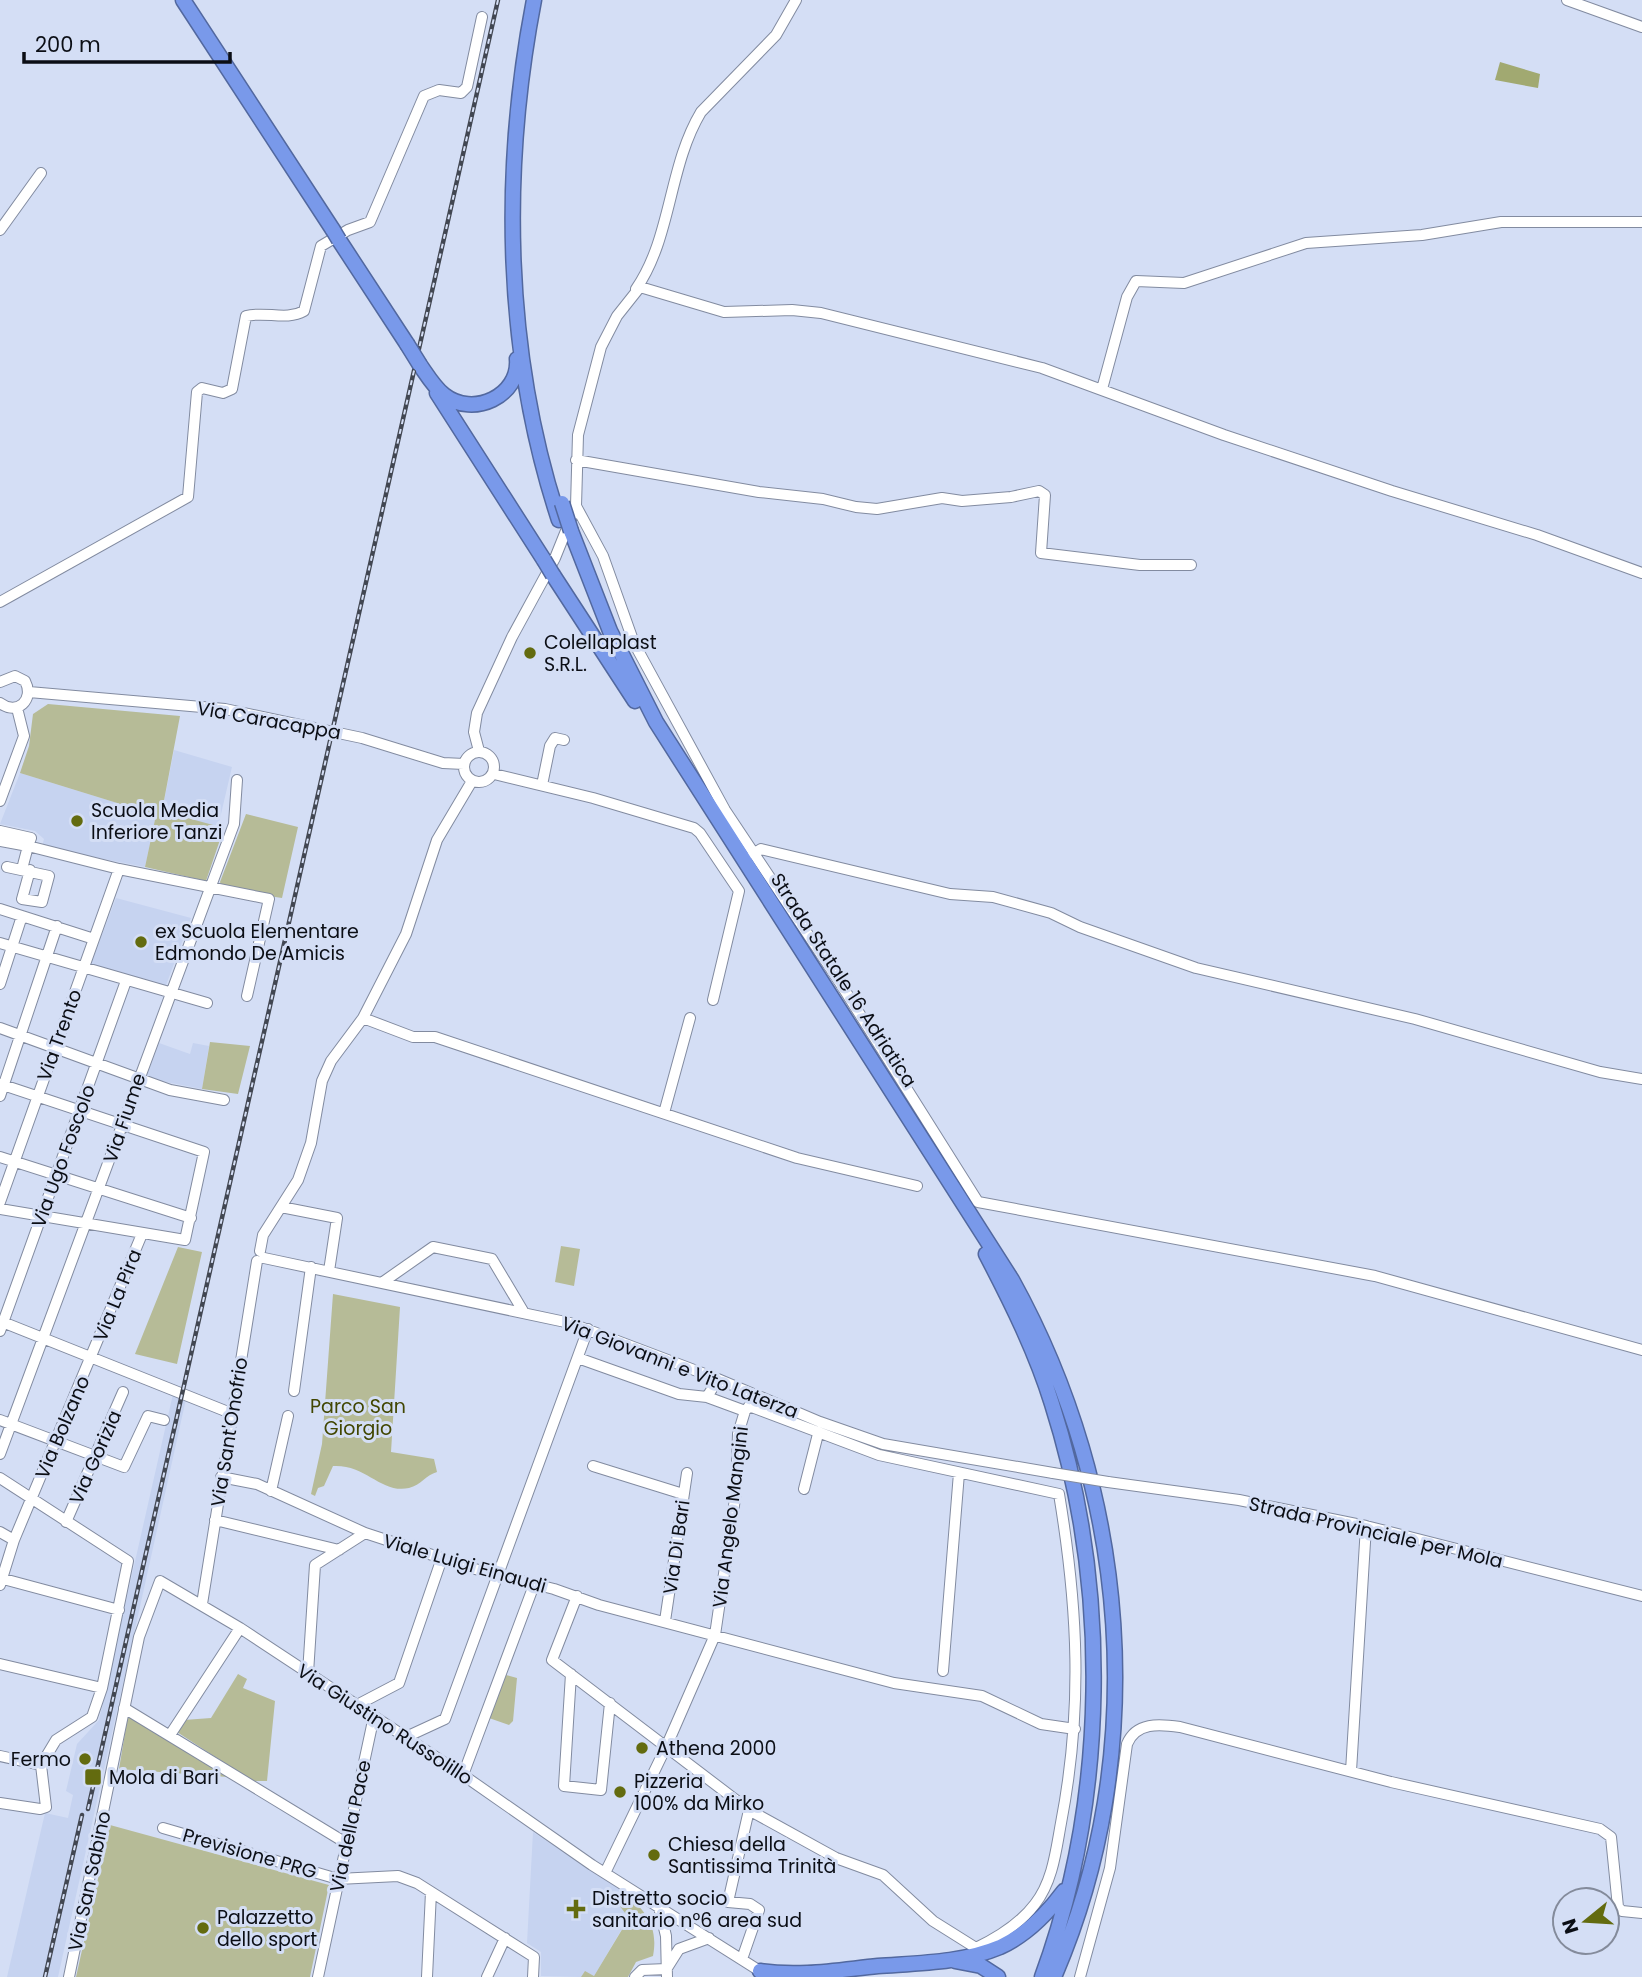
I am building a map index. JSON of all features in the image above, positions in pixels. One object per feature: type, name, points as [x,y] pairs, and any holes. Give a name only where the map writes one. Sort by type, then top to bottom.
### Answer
[{"type":"highway","points":[[183,0],[407,344],[544,560],[549,576],[635,701]]},
{"type":"highway","name":"Strada Statale 16 Adriatica","points":[[534,0],[516,125],[513,237],[518,316],[528,391],[544,470],[559,520],[656,722],[1012,1280],[1050,1358],[1081,1441],[1101,1520],[1111,1586],[1116,1704],[1099,1835],[1076,1921],[1054,1977]]},
{"type":"highway","name":"Strada Statale 16 Adriatica","points":[[544,0],[528,88],[524,137],[521,189],[522,276],[537,397],[569,504],[569,537],[599,626],[635,701],[984,1251],[1019,1319],[1052,1403],[1078,1498],[1088,1571],[1091,1638],[1088,1777],[1069,1884],[1042,1977]]},
{"type":"highway","points":[[420,365],[444,395],[470,405],[486,403],[512,384],[518,370],[509,276],[513,237]]},
{"type":"highway","points":[[765,1974],[822,1975],[950,1960],[997,1948],[1029,1930],[1069,1884]]},
{"type":"highway","points":[[950,1960],[981,1966],[998,1977]]},
{"type":"highway","points":[[862,1977],[875,1967]]},
{"type":"street","points":[[494,774],[492,758],[479,751],[474,732],[477,713],[512,637],[549,576],[569,504],[583,413],[601,347],[651,265],[692,126],[701,112],[776,35],[796,0]]},
{"type":"street","points":[[1567,0],[1642,27]]},
{"type":"street","points":[[0,602],[188,497],[197,392],[202,388],[223,394],[232,389],[246,316],[258,313],[293,317],[304,311],[321,246],[348,230],[370,222],[424,96],[439,90],[461,93],[467,87],[482,17]]},
{"type":"street","points":[[0,230],[41,173]]},
{"type":"street","points":[[1102,389],[1127,297],[1136,281],[1184,283],[1306,243],[1422,235],[1501,222],[1642,222]]},
{"type":"street","points":[[636,290],[646,287],[724,312],[774,310],[821,313],[1042,368],[1224,435],[1392,491],[1537,535],[1642,573]]},
{"type":"street","points":[[576,460],[759,492],[823,499],[856,508],[877,509],[943,498],[962,501],[1011,497],[1039,491],[1045,495],[1041,553],[1140,565],[1192,565]]},
{"type":"street","points":[[569,504],[603,556],[634,643],[718,799],[837,978],[978,1202],[1375,1276],[1642,1350]]},
{"type":"street","name":"Via Caracappa","points":[[0,682],[9,676],[20,678],[29,692],[225,709],[362,738],[443,763],[464,764]]},
{"type":"street","points":[[0,703],[7,708],[17,708],[26,702],[29,692]]},
{"type":"street","points":[[0,801],[24,736],[17,708]]},
{"type":"street","points":[[542,785],[550,746],[555,738],[564,740]]},
{"type":"street","points":[[479,751],[469,755],[464,764],[466,774],[472,781],[487,781],[494,774]]},
{"type":"street","points":[[494,774],[642,811],[694,828],[700,833],[739,891],[713,1000]]},
{"type":"street","name":"Via Fiume","points":[[0,1454],[234,824],[237,780]]},
{"type":"street","name":"Via Sant'Onofrio","points":[[202,1604],[263,1235],[298,1180],[311,1143],[322,1082],[331,1061],[363,1018],[406,934],[438,840],[472,781]]},
{"type":"street","points":[[0,831],[31,838],[26,869],[7,867]]},
{"type":"street","points":[[0,841],[119,869],[269,899],[247,996]]},
{"type":"street","points":[[753,854],[761,849],[950,894],[993,897],[1051,913],[1080,927],[1196,968],[1415,1019],[1600,1072],[1642,1079]]},
{"type":"street","name":"Via Trento","points":[[0,1202],[119,869]]},
{"type":"street","points":[[0,909],[94,939]]},
{"type":"street","points":[[0,984],[22,916]]},
{"type":"street","points":[[0,1209],[83,1226],[185,1240],[191,1218],[204,1152],[1,1088],[57,926]]},
{"type":"street","points":[[0,943],[83,970],[207,1003]]},
{"type":"street","name":"Via Ugo Foscolo","points":[[1,1325],[127,981]]},
{"type":"street","points":[[363,1018],[413,1037],[435,1037],[797,1158],[917,1186]]},
{"type":"street","points":[[664,1113],[690,1018]]},
{"type":"street","points":[[0,1028],[170,1090],[224,1100]]},
{"type":"street","points":[[0,1157],[191,1218]]},
{"type":"street","points":[[281,1207],[337,1218],[329,1270]]},
{"type":"street","name":"Via La Pira","points":[[93,1355],[142,1234]]},
{"type":"street","points":[[383,1282],[433,1247],[492,1259],[523,1311]]},
{"type":"street","name":"Via Giovanni e Vito Laterza","points":[[260,1257],[523,1311],[588,1329],[718,1378],[820,1422],[883,1444],[1108,1482]]},
{"type":"street","points":[[293,1391],[311,1266]]},
{"type":"street","points":[[1,1325],[93,1355],[233,1414]]},
{"type":"street","points":[[406,1737],[445,1719],[588,1329]]},
{"type":"street","name":"Via Bolzano","points":[[0,1581],[14,1540],[93,1355]]},
{"type":"street","points":[[577,1596],[552,1660],[749,1810],[836,1858],[883,1875],[933,1921],[976,1948],[997,1938],[1018,1923],[1036,1903],[1049,1878],[1067,1792],[1075,1729],[1078,1658],[1076,1617],[1059,1494],[879,1455],[747,1408],[707,1397],[679,1394],[578,1358]]},
{"type":"street","points":[[707,1397],[718,1378]]},
{"type":"street","name":"Via Gorizia","points":[[66,1522],[123,1392]]},
{"type":"street","name":"Via Angelo Mangini","points":[[605,1873],[667,1745],[715,1635],[736,1492],[738,1434],[747,1408],[760,1395]]},
{"type":"street","points":[[0,1420],[124,1466],[148,1416],[164,1420]]},
{"type":"street","points":[[271,1491],[288,1416]]},
{"type":"street","points":[[804,1489],[818,1434]]},
{"type":"street","points":[[593,1466],[683,1494]]},
{"type":"street","name":"Via Di Bari","points":[[665,1621],[687,1473]]},
{"type":"street","points":[[943,1671],[958,1473]]},
{"type":"street","name":"Viale Luigi Einaudi","points":[[221,1477],[257,1484],[365,1534],[498,1576],[894,1683],[982,1696],[1041,1724],[1075,1729]]},
{"type":"street","points":[[0,1478],[128,1561],[102,1688],[92,1717],[56,1740],[41,1765],[41,1786],[48,1803],[40,1809],[0,1803]]},
{"type":"street","name":"Strada Provinciale per Mola","points":[[1108,1482],[1239,1500],[1366,1526],[1642,1596]]},
{"type":"street","points":[[215,1520],[339,1550]]},
{"type":"street","points":[[1351,1771],[1366,1526]]},
{"type":"street","points":[[0,1532],[14,1540]]},
{"type":"street","points":[[308,1673],[314,1565],[365,1534]]},
{"type":"street","points":[[357,1705],[399,1683],[442,1558]]},
{"type":"street","points":[[0,1581],[119,1611]]},
{"type":"street","name":"Via Giustino Russolillo","points":[[160,1581],[240,1628],[463,1774],[605,1873],[765,1974]]},
{"type":"street","name":"Via San Sabino","points":[[69,1977],[139,1637],[160,1581]]},
{"type":"street","points":[[463,1774],[534,1584]]},
{"type":"street","points":[[170,1735],[240,1628]]},
{"type":"street","points":[[0,1664],[102,1688]]},
{"type":"street","points":[[571,1674],[564,1786],[601,1790],[610,1703]]},
{"type":"street","points":[[124,1708],[346,1843]]},
{"type":"street","name":"Via della Pace","points":[[318,1977],[374,1716]]},
{"type":"street","points":[[1080,1977],[1110,1868],[1127,1744],[1136,1730],[1166,1725],[1606,1832],[1611,1837],[1619,1907],[1622,1911],[1642,1913]]},
{"type":"street","points":[[0,1755],[41,1765]]},
{"type":"street","points":[[742,1959],[759,1910],[750,1904],[728,1902],[749,1810]]},
{"type":"street","name":"Previsione PRG","points":[[163,1828],[338,1879],[398,1876],[431,1892],[534,1957],[533,1977]]},
{"type":"street","points":[[428,1977],[431,1892]]},
{"type":"street","points":[[659,1907],[666,1936],[667,1973]]},
{"type":"street","points":[[487,1977],[505,1938]]},
{"type":"street","points":[[667,1973],[679,1949],[709,1938]]},
{"type":"street","points":[[635,1977],[642,1970],[667,1973]]},
{"type":"shaded area","points":[[1500,62],[1540,74],[1538,88],[1495,80]]},
{"type":"shaded area","points":[[174,750],[232,767],[218,827],[162,812]]},
{"type":"shaded area","name":"Scuola Media Inferiore Tanzi","points":[[20,773],[156,815],[145,867],[42,847],[44,839],[35,831],[0,824]]},
{"type":"shaded area","name":"ex Scuola Elementare Edmondo De Amicis","points":[[116,898],[191,918],[165,988],[90,966]]},
{"type":"shaded area","points":[[159,1043],[190,1054],[193,1043],[209,1046],[202,1089],[146,1078]]},
{"type":"shaded area","points":[[173,1394],[186,1399],[58,1977],[7,1977],[45,1813],[68,1818],[73,1795],[66,1791],[77,1744],[99,1720]]},
{"type":"shaded area","name":"Distretto socio sanitario n°6 area sud","points":[[533,1832],[622,1890],[615,1900],[629,1917],[594,1976],[585,1972],[581,1977],[541,1976],[541,1952],[527,1943]]},
{"type":"green space","points":[[48,704],[180,716],[162,811],[224,828],[206,881],[145,867],[156,815],[20,773],[29,746],[33,714]]},
{"type":"green space","points":[[246,814],[298,827],[282,898],[222,889],[220,882]]},
{"type":"green space","points":[[210,1042],[250,1046],[238,1094],[202,1089]]},
{"type":"green space","points":[[561,1246],[580,1249],[574,1286],[555,1282]]},
{"type":"green space","points":[[178,1247],[202,1252],[177,1364],[135,1354]]},
{"type":"green space","name":"Parco San Giorgio","points":[[333,1294],[400,1307],[391,1452],[434,1459],[437,1472],[413,1487],[390,1487],[355,1469],[333,1466],[324,1486],[318,1488],[315,1496],[311,1494],[322,1444]]},
{"type":"green space","points":[[238,1674],[247,1679],[243,1688],[275,1701],[267,1781],[252,1781],[177,1732],[184,1720],[211,1718]]},
{"type":"green space","points":[[506,1675],[517,1678],[513,1721],[509,1725],[489,1718]]},
{"type":"green space","points":[[128,1715],[228,1777],[119,1769]]},
{"type":"green space","name":"Palazzetto dello sport","points":[[110,1825],[329,1885],[310,1977],[76,1977]]},
{"type":"green space","points":[[622,1890],[643,1911],[652,1926],[653,1956],[636,1962],[628,1977],[581,1977],[585,1971],[594,1976],[629,1918],[615,1900]]},
{"type":"railway","points":[[88,1809],[498,0]]},
{"type":"railway","points":[[45,1977],[82,1815]]},
{"type":"place","name":"Colellaplast S.R.L.","points":[[530,653]]},
{"type":"place","name":"Scuola Media Inferiore Tanzi","points":[[77,821]]},
{"type":"place","name":"ex Scuola Elementare Edmondo De Amicis","points":[[141,942]]},
{"type":"place","name":"Athena 2000","points":[[642,1748]]},
{"type":"place","name":"Fermo","points":[[85,1759]]},
{"type":"place","name":"Mola di Bari","points":[[93,1777]]},
{"type":"place","name":"Pizzeria 100% da Mirko","points":[[620,1792]]},
{"type":"place","name":"Chiesa della Santissima Trinità","points":[[654,1855]]},
{"type":"place","name":"Distretto socio sanitario n°6 area sud","points":[[576,1909]]},
{"type":"place","name":"Palazzetto dello sport","points":[[203,1928]]}]
